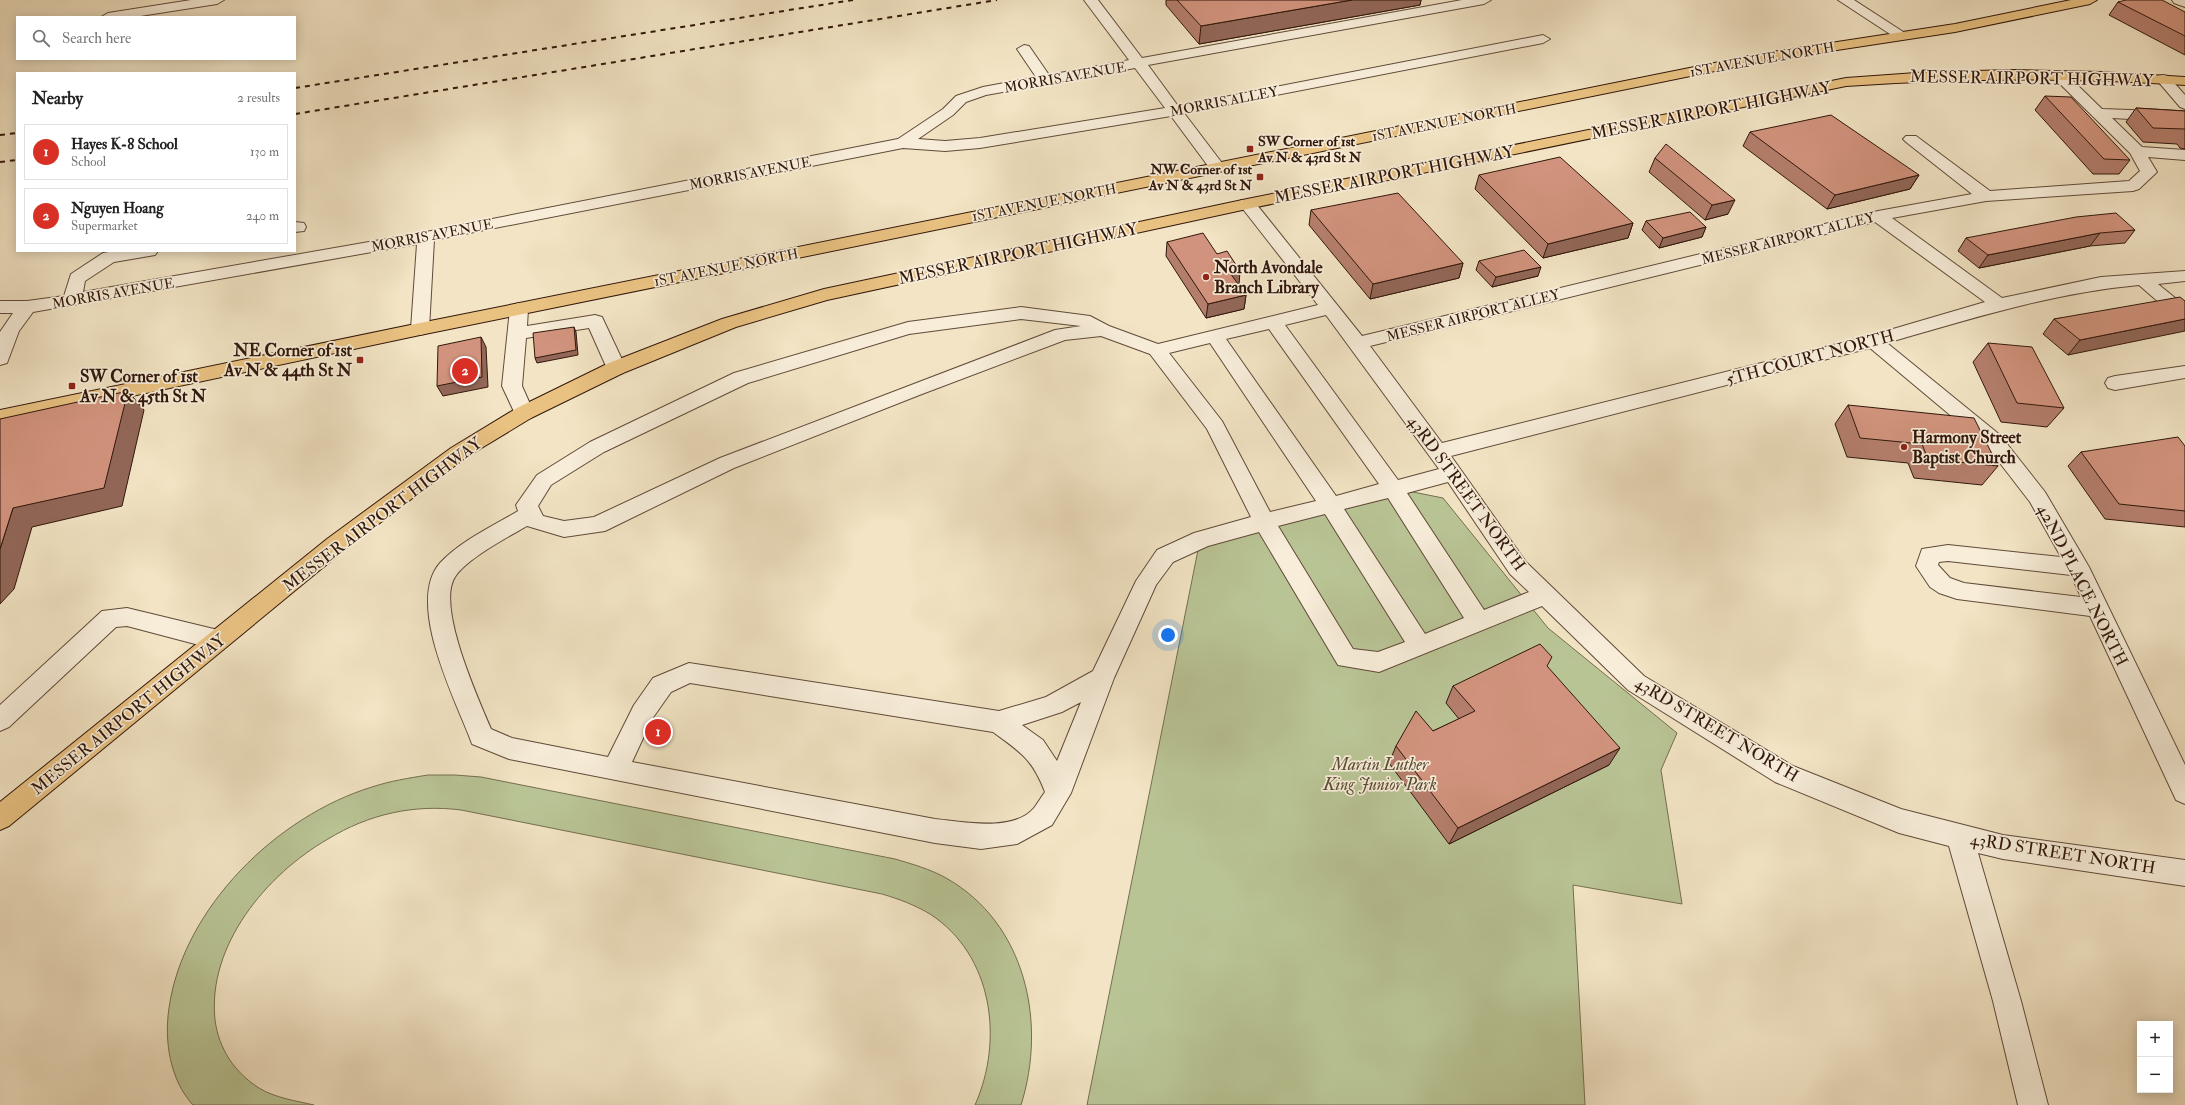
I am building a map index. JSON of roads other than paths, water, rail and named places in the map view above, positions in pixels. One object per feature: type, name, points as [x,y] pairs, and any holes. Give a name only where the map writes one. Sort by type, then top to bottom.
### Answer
[{"type":"main road","name":"1ST AVENUE NORTH","points":[[0,416],[420,329],[1759,58],[1901,35],[1955,28],[2081,1]]},
{"type":"main road","name":"MESSER AIRPORT HIGHWAY","points":[[0,818],[335,545],[458,453],[524,413],[616,368],[729,323],[824,295],[1247,204],[1846,82],[1917,76],[2059,75],[2185,81]]},
{"type":"street","points":[[114,16],[217,0]]},
{"type":"street","points":[[1091,0],[1217,167]]},
{"type":"street","name":"MORRIS AVENUE","points":[[0,307],[27,307],[72,300],[426,237],[903,143],[948,112],[961,99],[983,91],[1139,64],[1484,0]]},
{"type":"street","points":[[1845,0],[1901,35]]},
{"type":"street","points":[[2179,0],[2185,3]]},
{"type":"street","name":"MORRIS ALLEY","points":[[903,143],[945,146],[980,143],[1174,111],[1543,39]]},
{"type":"street","points":[[1024,49],[1045,80]]},
{"type":"street","points":[[2059,75],[2137,151],[2185,155]]},
{"type":"street","points":[[2163,80],[2185,104]]},
{"type":"street","points":[[2098,113],[2185,117]]},
{"type":"street","points":[[1911,139],[1986,196]]},
{"type":"street","name":"MESSER AIRPORT ALLEY","points":[[1358,343],[1878,216],[1986,196],[2133,186],[2149,172],[2137,151]]},
{"type":"street","name":"43RD STREET NORTH","points":[[1247,204],[1358,343],[1453,473],[1518,568],[1636,683],[1784,774],[1899,821],[2003,847],[2185,873]]},
{"type":"street","points":[[1878,216],[1999,304]]},
{"type":"street","points":[[420,329],[426,237]]},
{"type":"street","points":[[72,300],[77,278],[109,258],[143,252]]},
{"type":"street","name":"5TH COURT NORTH","points":[[1438,452],[1873,341],[1999,304],[2101,283],[2185,276]]},
{"type":"street","points":[[2142,279],[2185,316]]},
{"type":"street","points":[[0,359],[10,330],[27,307]]},
{"type":"street","points":[[1157,350],[1330,308]]},
{"type":"street","points":[[519,309],[512,386],[524,413]]},
{"type":"street","points":[[1102,330],[1062,334],[1016,351],[727,463],[597,525],[564,529],[536,522],[530,514],[527,505],[544,480],[597,447],[741,378],[908,328],[1021,313],[1084,320],[1102,330],[1157,350],[1215,426],[1264,522],[1346,658],[1379,662],[1546,595]]},
{"type":"street","points":[[1001,315],[1015,327],[1016,351]]},
{"type":"street","points":[[517,333],[595,321],[616,368]]},
{"type":"street","points":[[1273,321],[1392,488],[1479,622]]},
{"type":"street","points":[[1214,335],[1330,504],[1420,646]]},
{"type":"street","name":"42ND PLACE NORTH","points":[[1873,341],[1993,440],[2020,472],[2038,497],[2078,567],[2185,792]]},
{"type":"street","points":[[2115,383],[2185,372]]},
{"type":"street","points":[[530,514],[459,559],[444,575],[439,596],[445,641],[481,736],[509,748],[615,770],[935,831],[981,837],[1017,832],[1043,817],[1058,794],[1102,678],[1137,599],[1147,581],[1165,556],[1202,539],[1330,504],[1453,473]]},
{"type":"street","points":[[2078,567],[1948,553],[1930,556],[1927,566],[1933,578],[1945,587],[1964,592],[2098,608]]},
{"type":"street","points":[[0,720],[110,618],[127,617],[218,640]]},
{"type":"street","points":[[615,770],[643,712],[662,685],[689,673],[999,722],[1053,705],[1102,678]]},
{"type":"street","points":[[999,722],[1034,748],[1049,770],[1058,794]]},
{"type":"street","points":[[1960,836],[2007,1001],[2032,1105]]},
{"type":"railway","points":[[296,88],[853,0]]},
{"type":"railway","points":[[296,114],[997,0]]},
{"type":"railway","points":[[0,135],[16,133]]},
{"type":"railway","points":[[0,162],[16,160]]},
{"type":"place","name":"SW Corner of 1st Av N & 43rd St N","points":[[1250,149]]},
{"type":"place","name":"NW Corner of 1st Av N & 43rd St N","points":[[1260,177]]},
{"type":"place","name":"North Avondale Branch Library","points":[[1206,277]]},
{"type":"place","name":"NE Corner of 1st Av N & 44th St N","points":[[360,360]]},
{"type":"place","name":"Nguyen Hoang","points":[[465,371]]},
{"type":"place","name":"SW Corner of 1st Av N & 45th St N","points":[[72,386]]},
{"type":"place","name":"Harmony Street Baptist Church","points":[[1904,447]]},
{"type":"place","name":"Hayes K-8 School","points":[[658,732]]},
{"type":"park label","name":"Martin Luther King Junior Park","points":[[1380,774]]}]
